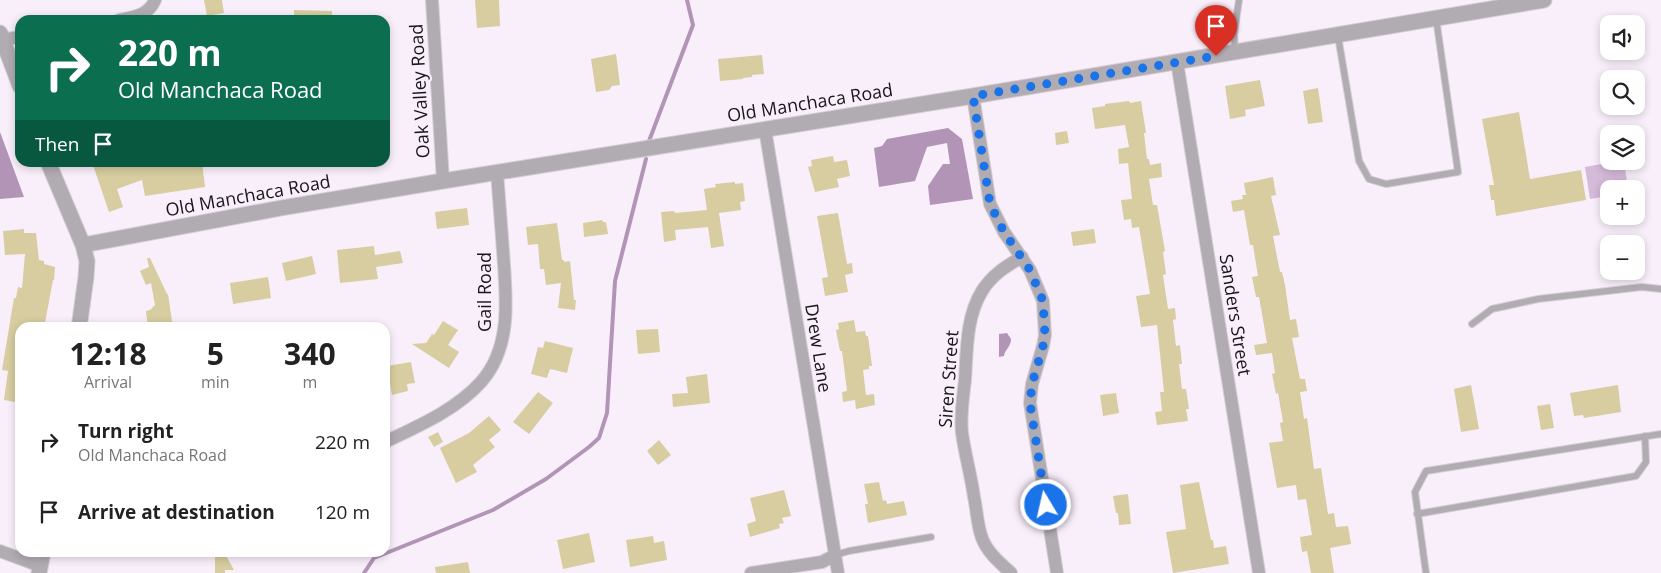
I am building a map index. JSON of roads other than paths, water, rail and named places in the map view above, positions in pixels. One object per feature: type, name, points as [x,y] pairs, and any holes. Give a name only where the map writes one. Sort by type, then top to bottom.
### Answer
[{"type":"street","points":[[146,15],[155,0]]},
{"type":"street","name":"Oak Valley Road","points":[[432,0],[442,180]]},
{"type":"street","name":"Old Manchaca Road","points":[[83,245],[442,180],[973,96],[1436,18],[1502,4],[1544,0]]},
{"type":"street","points":[[15,37],[1,38],[15,73]]},
{"type":"street","name":"Sanders Street","points":[[1177,62],[1259,573]]},
{"type":"street","points":[[973,96],[990,204],[1004,232],[1022,257],[1043,301],[1045,335],[1032,384],[1030,403],[1057,573]]},
{"type":"street","name":"Drew Lane","points":[[765,129],[838,573]]},
{"type":"street","points":[[50,167],[83,245],[87,261],[79,322]]},
{"type":"street","name":"Gail Road","points":[[390,440],[434,418],[458,402],[480,383],[491,370],[498,353],[504,335],[506,295],[496,172]]},
{"type":"street","name":"Siren Street","points":[[1010,573],[982,540],[962,433],[962,414],[969,330],[976,303],[982,291],[996,275],[1022,257]]},
{"type":"street","points":[[0,552],[15,556]]},
{"type":"street","points":[[751,573],[822,562],[835,555]]},
{"type":"street","points":[[17,557],[41,564]]},
{"type":"lane","points":[[1235,52],[1234,34],[1239,0]]},
{"type":"lane","points":[[1338,35],[1359,161],[1369,179],[1386,184],[1458,172],[1436,18]]},
{"type":"lane","points":[[1472,324],[1492,308],[1538,299],[1642,287],[1661,289]]},
{"type":"lane","points":[[1426,573],[1416,514],[1415,492],[1426,471],[1661,434]]},
{"type":"lane","points":[[1416,514],[1636,476],[1646,462],[1645,436]]},
{"type":"lane","points":[[835,555],[931,537]]},
{"type":"waterway","points":[[649,141],[693,25],[687,0]]},
{"type":"waterway","points":[[390,552],[493,510],[546,479],[599,438],[607,413],[615,281],[646,159]]},
{"type":"waterway","points":[[364,573],[376,557]]}]
